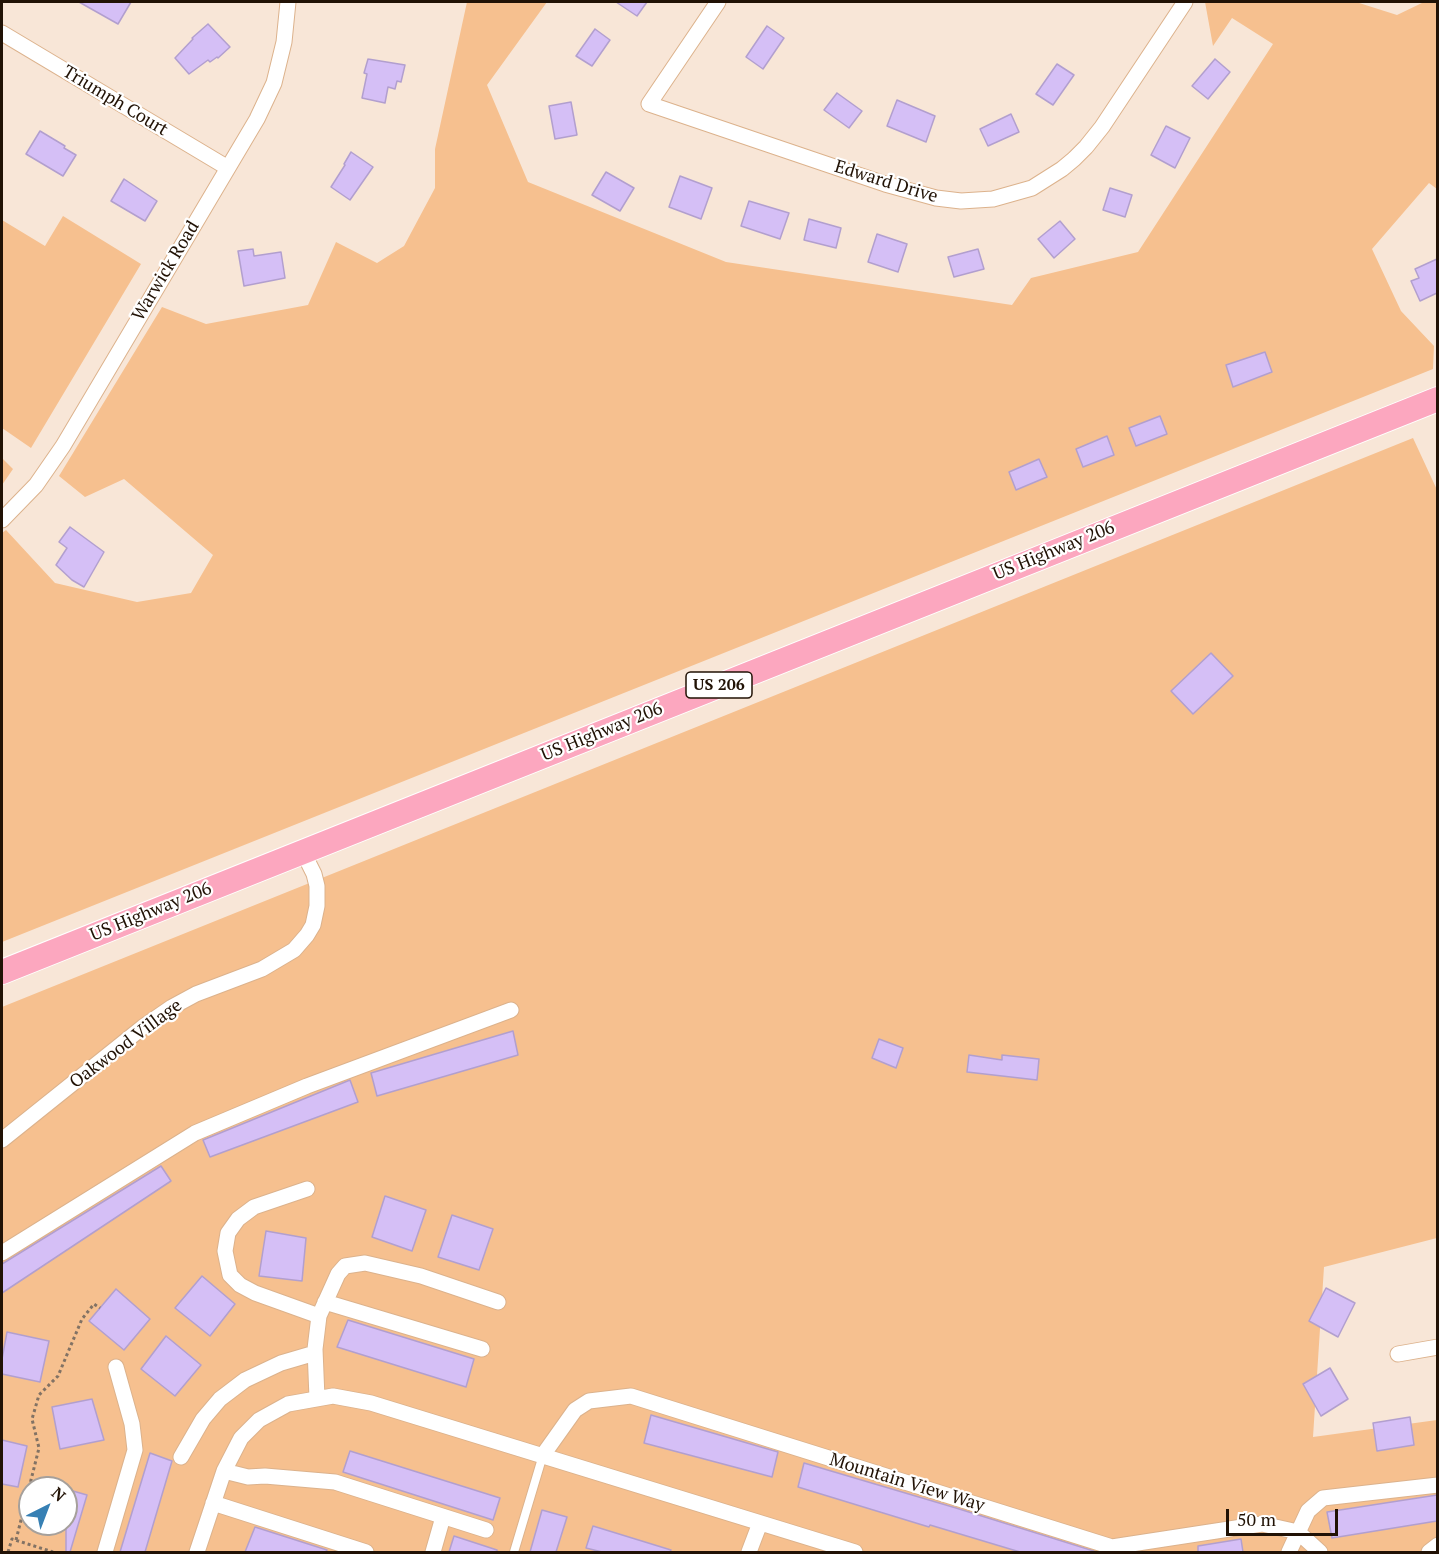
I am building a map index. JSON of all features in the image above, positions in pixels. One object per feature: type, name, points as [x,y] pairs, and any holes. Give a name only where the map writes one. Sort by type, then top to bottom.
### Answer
[{"type":"highway","name":"US Highway 206","points":[[2,972],[1437,399]]},
{"type":"street","name":"Warwick Road","points":[[2,520],[46,472],[257,120],[274,83],[284,42],[288,2]]},
{"type":"street","name":"Edward Drive","points":[[718,2],[649,104],[915,193],[955,201],[993,199],[1032,188],[1062,170],[1086,147],[1102,127],[1185,2]]},
{"type":"street","name":"Triumph Court","points":[[2,33],[228,168]]},
{"type":"street","name":"Oakwood Village","points":[[2,1140],[143,1027],[172,1007],[196,994],[262,969],[294,950],[313,925],[317,906],[317,886],[314,874],[303,852]]},
{"type":"street","points":[[2,1253],[195,1133],[307,1086],[511,1010]]},
{"type":"street","points":[[307,1189],[254,1207],[238,1219],[228,1233],[225,1251],[230,1275],[240,1285],[255,1293],[482,1348]]},
{"type":"street","points":[[317,1398],[315,1353],[322,1309],[338,1274],[345,1266],[365,1263],[421,1276],[498,1302]]},
{"type":"street","points":[[1398,1354],[1437,1347]]},
{"type":"street","points":[[181,1457],[203,1419],[237,1386],[281,1363],[315,1353]]},
{"type":"street","points":[[105,1552],[135,1450],[132,1424],[116,1367]]},
{"type":"street","points":[[197,1552],[224,1471],[241,1438],[259,1420],[288,1404],[333,1396],[371,1403],[855,1552]]},
{"type":"street","name":"Mountain View Way","points":[[543,1455],[575,1410],[589,1401],[631,1396],[1112,1547],[1262,1524],[1298,1532],[1320,1552]]},
{"type":"street","points":[[224,1471],[248,1477],[265,1476],[334,1482],[486,1530]]},
{"type":"street","points":[[1288,1552],[1308,1511],[1323,1498],[1437,1485]]},
{"type":"street","points":[[213,1503],[366,1552]]},
{"type":"street","points":[[433,1552],[444,1517]]},
{"type":"street","points":[[749,1552],[760,1523]]},
{"type":"street","points":[[1429,1552],[1437,1545]]},
{"type":"lane","name":"Mountain View Way","points":[[514,1552],[543,1455]]},
{"type":"path","points":[[16,1540],[39,1448],[32,1419],[39,1395],[58,1376],[82,1319],[94,1304],[100,1308]]},
{"type":"path","points":[[8,1552],[12,1539],[53,1552]]},
{"type":"shaded area","points":[[467,2],[547,2],[487,85],[528,182],[726,262],[1012,305],[1031,278],[1138,252],[1273,44],[1232,18],[1213,46],[1205,2],[1356,2],[1397,15],[1424,2],[1437,2],[1437,189],[1429,183],[1372,249],[1401,311],[1434,346],[1433,369],[2,942],[2,533],[6,530],[55,583],[137,602],[191,593],[213,555],[124,479],[85,497],[59,476],[162,307],[206,324],[308,305],[336,242],[377,263],[404,246],[435,188],[435,149]]},
{"type":"shaded area","points":[[63,216],[141,264],[31,448],[2,428],[2,220],[45,246]]},
{"type":"shaded area","points":[[1413,438],[1438,492],[1437,1238],[1324,1267],[1313,1437],[1437,1420],[1437,1552],[2,1552],[2,1007]]},
{"type":"shaded area","points":[[2,458],[13,469],[2,485]]},
{"type":"building","points":[[79,2],[131,2],[118,24]]},
{"type":"building","points":[[616,2],[647,2],[637,16]]},
{"type":"building","points":[[208,24],[230,47],[218,58],[210,62],[208,60],[189,74],[175,58]]},
{"type":"building","points":[[767,26],[784,38],[763,69],[746,57]]},
{"type":"building","points":[[595,29],[610,40],[592,66],[576,56]]},
{"type":"building","points":[[368,59],[405,65],[401,82],[397,81],[395,89],[388,87],[385,103],[362,98],[367,74],[364,73]]},
{"type":"building","points":[[1215,59],[1230,72],[1208,99],[1192,86]]},
{"type":"building","points":[[1057,64],[1074,75],[1053,105],[1036,94]]},
{"type":"building","points":[[837,93],[862,111],[849,128],[824,110]]},
{"type":"building","points":[[897,100],[935,116],[926,142],[887,126]]},
{"type":"building","points":[[571,102],[577,135],[555,139],[549,106]]},
{"type":"building","points":[[1011,114],[1019,132],[988,146],[980,129]]},
{"type":"building","points":[[1166,126],[1190,138],[1175,168],[1151,155]]},
{"type":"building","points":[[40,131],[76,155],[63,176],[26,154]]},
{"type":"building","points":[[351,152],[373,167],[350,200],[331,187]]},
{"type":"building","points":[[606,172],[634,188],[620,211],[592,195]]},
{"type":"building","points":[[680,176],[712,188],[701,219],[669,207]]},
{"type":"building","points":[[124,179],[157,201],[145,221],[111,201]]},
{"type":"building","points":[[1110,188],[1132,195],[1125,217],[1103,210]]},
{"type":"building","points":[[749,201],[789,213],[780,239],[741,226]]},
{"type":"building","points":[[809,219],[841,228],[836,248],[804,240]]},
{"type":"building","points":[[1060,221],[1075,239],[1054,258],[1038,239]]},
{"type":"building","points":[[877,234],[907,244],[898,272],[868,262]]},
{"type":"building","points":[[253,249],[254,256],[281,252],[285,278],[244,286],[238,251]]},
{"type":"building","points":[[978,249],[984,269],[954,277],[948,257]]},
{"type":"building","points":[[1437,259],[1437,293],[1420,301],[1411,281],[1419,278],[1415,269]]},
{"type":"building","points":[[1265,352],[1272,372],[1233,387],[1226,365]]},
{"type":"building","points":[[1160,416],[1167,434],[1136,446],[1129,428]]},
{"type":"building","points":[[1107,436],[1114,455],[1083,467],[1076,449]]},
{"type":"building","points":[[1039,459],[1047,477],[1016,490],[1009,472]]},
{"type":"building","points":[[70,527],[104,552],[84,587],[72,580],[56,565],[67,548],[59,542]]},
{"type":"building","points":[[1211,653],[1233,676],[1193,714],[1171,691]]},
{"type":"building","points":[[513,1031],[518,1055],[377,1096],[371,1073]]},
{"type":"building","points":[[879,1039],[903,1048],[896,1068],[872,1058]]},
{"type":"building","points":[[969,1055],[1002,1060],[1002,1055],[1039,1059],[1037,1080],[967,1072]]},
{"type":"building","points":[[350,1080],[358,1102],[210,1157],[203,1140]]},
{"type":"building","points":[[161,1166],[171,1181],[2,1293],[2,1264]]},
{"type":"building","points":[[385,1196],[426,1210],[412,1251],[372,1237]]},
{"type":"building","points":[[452,1215],[493,1229],[479,1270],[438,1257]]},
{"type":"building","points":[[266,1231],[306,1238],[302,1281],[259,1276]]},
{"type":"building","points":[[202,1276],[235,1304],[210,1336],[175,1308]]},
{"type":"building","points":[[1326,1288],[1355,1303],[1338,1337],[1309,1321]]},
{"type":"building","points":[[116,1289],[150,1319],[124,1350],[89,1321]]},
{"type":"building","points":[[348,1320],[474,1359],[466,1387],[337,1347]]},
{"type":"building","points":[[7,1332],[49,1341],[40,1382],[2,1374]]},
{"type":"building","points":[[166,1336],[201,1365],[175,1396],[141,1369]]},
{"type":"building","points":[[1330,1368],[1348,1399],[1321,1416],[1303,1384]]},
{"type":"building","points":[[92,1399],[104,1440],[60,1449],[52,1407]]},
{"type":"building","points":[[651,1415],[778,1452],[772,1477],[644,1443]]},
{"type":"building","points":[[1410,1417],[1414,1445],[1377,1451],[1373,1423]]},
{"type":"building","points":[[2,1440],[27,1446],[20,1476],[18,1476],[18,1487],[2,1484]]},
{"type":"building","points":[[350,1451],[500,1498],[493,1520],[343,1472]]},
{"type":"building","points":[[150,1453],[172,1461],[145,1552],[120,1552]]},
{"type":"building","points":[[804,1463],[1097,1552],[1020,1552],[930,1525],[929,1527],[798,1487]]},
{"type":"building","points":[[78,1492],[87,1495],[78,1525]]},
{"type":"building","points":[[1437,1495],[1437,1521],[1332,1538],[1327,1512]]},
{"type":"building","points":[[542,1510],[567,1517],[556,1552],[530,1552]]},
{"type":"building","points":[[593,1526],[671,1550],[670,1552],[602,1552],[586,1548]]},
{"type":"building","points":[[255,1527],[327,1550],[326,1552],[245,1552]]},
{"type":"building","points":[[66,1536],[75,1536],[70,1552],[66,1552]]},
{"type":"building","points":[[454,1536],[497,1550],[497,1552],[449,1552]]},
{"type":"building","points":[[1241,1539],[1243,1552],[1198,1552],[1198,1546]]}]
